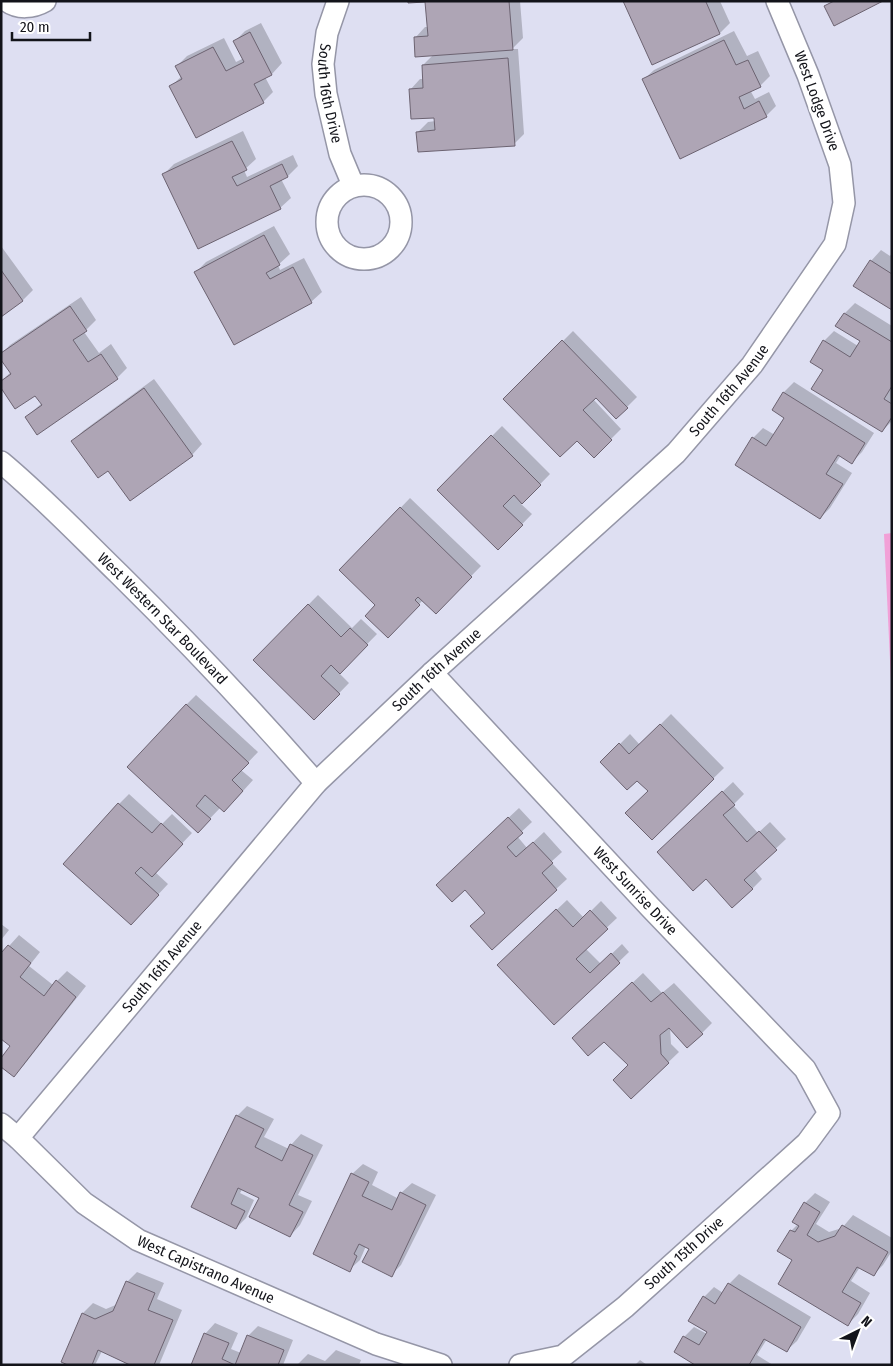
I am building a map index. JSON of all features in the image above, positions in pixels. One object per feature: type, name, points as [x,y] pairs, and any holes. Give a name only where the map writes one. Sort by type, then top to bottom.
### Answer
[{"type":"street","points":[[7,1],[27,7],[44,1]]},
{"type":"street","name":"South 16th Drive","points":[[338,1],[327,33],[322,64],[326,94],[340,154],[354,185]]},
{"type":"street","name":"West Lodge Drive","points":[[778,1],[808,75],[840,165],[844,203]]},
{"type":"street","name":"South 16th Avenue","points":[[18,1138],[316,783],[432,673],[676,453],[752,365],[835,244],[844,203]]},
{"type":"street","name":"West Western Star Boulevard","points":[[1,462],[33,489],[156,610],[270,731],[316,783]]},
{"type":"street","name":"West Sunrise Drive","points":[[432,673],[650,907],[805,1069],[829,1113]]},
{"type":"street","name":"South 15th Drive","points":[[520,1365],[563,1356],[625,1307],[807,1143],[829,1113]]},
{"type":"street","name":"West Capistrano Avenue","points":[[1,1124],[18,1138],[84,1203],[138,1240],[376,1344],[441,1365]]},
{"type":"shaded area","points":[[892,533],[892,702],[884,534]]},
{"type":"building","points":[[408,1],[509,1],[513,50],[415,57],[414,37],[428,36],[425,2],[408,3]]},
{"type":"building","points":[[623,1],[707,1],[720,34],[652,65]]},
{"type":"building","points":[[834,1],[883,1],[834,26],[824,6]]},
{"type":"building","points":[[250,32],[272,75],[254,84],[264,103],[196,138],[169,86],[182,79],[175,66],[213,47],[226,71],[244,62],[233,41]]},
{"type":"building","points":[[724,40],[736,65],[748,60],[761,87],[739,97],[744,109],[759,101],[767,117],[680,159],[642,79]]},
{"type":"building","points":[[508,58],[515,146],[418,152],[416,132],[435,130],[434,118],[411,119],[409,89],[423,88],[422,65]]},
{"type":"building","points":[[232,141],[247,170],[232,177],[237,186],[282,164],[288,177],[270,186],[281,209],[198,249],[162,174]]},
{"type":"building","points":[[264,235],[280,265],[266,273],[270,279],[293,267],[312,303],[234,345],[194,272]]},
{"type":"building","points":[[870,260],[892,274],[892,310],[853,286]]},
{"type":"building","points":[[1,270],[23,301],[1,317]]},
{"type":"building","points":[[70,306],[87,331],[73,340],[88,362],[101,354],[118,379],[37,435],[25,417],[42,405],[35,396],[15,409],[1,388],[1,381],[11,374],[1,360],[1,353]]},
{"type":"building","points":[[844,313],[892,342],[892,386],[884,399],[892,404],[892,417],[882,432],[811,389],[823,370],[810,362],[823,340],[850,357],[860,341],[835,326]]},
{"type":"building","points":[[562,340],[628,408],[616,419],[596,398],[583,410],[612,440],[594,458],[577,441],[560,457],[503,399]]},
{"type":"building","points":[[144,388],[193,456],[130,501],[108,471],[98,478],[71,441]]},
{"type":"building","points":[[783,392],[865,443],[852,464],[838,455],[826,474],[843,484],[820,519],[735,465],[752,437],[766,446],[784,418],[772,410]]},
{"type":"building","points":[[491,435],[541,485],[522,504],[514,495],[503,506],[523,525],[498,550],[437,490]]},
{"type":"building","points":[[400,507],[472,577],[436,614],[418,597],[415,600],[420,605],[388,638],[365,616],[375,605],[339,570]]},
{"type":"building","points":[[308,604],[341,637],[350,628],[368,645],[340,674],[331,665],[321,676],[340,694],[314,720],[253,660]]},
{"type":"building","points":[[186,704],[249,763],[232,780],[243,791],[224,812],[205,795],[196,806],[211,819],[198,833],[127,767]]},
{"type":"building","points":[[660,724],[714,779],[652,840],[625,813],[648,791],[637,781],[627,790],[600,762],[619,743],[629,754]]},
{"type":"building","points":[[722,791],[735,805],[723,815],[747,842],[759,831],[777,850],[744,880],[753,889],[732,908],[706,879],[693,891],[657,852]]},
{"type":"building","points":[[118,803],[152,833],[161,823],[183,844],[152,877],[141,867],[135,873],[159,895],[131,925],[63,864]]},
{"type":"building","points":[[508,817],[523,833],[507,847],[516,857],[533,842],[553,863],[542,873],[557,890],[492,950],[470,926],[485,913],[465,890],[452,902],[436,885]]},
{"type":"building","points":[[556,909],[573,927],[590,910],[608,929],[576,959],[590,973],[611,953],[620,963],[554,1025],[497,965]]},
{"type":"building","points":[[8,945],[31,963],[20,977],[44,996],[56,980],[76,997],[14,1077],[1,1067],[1,1058],[10,1046],[1,1039],[1,953]]},
{"type":"building","points":[[632,982],[651,1002],[663,992],[703,1034],[687,1048],[669,1028],[660,1035],[661,1054],[669,1063],[631,1099],[613,1080],[628,1065],[604,1042],[588,1056],[572,1038]]},
{"type":"building","points":[[236,1115],[264,1129],[255,1147],[282,1161],[290,1144],[313,1155],[289,1205],[303,1212],[290,1237],[249,1217],[259,1198],[238,1188],[231,1204],[245,1211],[236,1229],[191,1207]]},
{"type":"building","points":[[351,1173],[369,1182],[362,1196],[392,1210],[400,1192],[426,1205],[392,1277],[362,1262],[369,1249],[359,1244],[354,1254],[357,1256],[350,1272],[313,1254]]},
{"type":"building","points":[[804,1202],[820,1212],[807,1235],[818,1242],[835,1236],[842,1225],[888,1252],[874,1276],[857,1267],[842,1292],[861,1303],[848,1326],[778,1284],[792,1260],[777,1251],[790,1230],[795,1232],[799,1226],[792,1222]]},
{"type":"building","points":[[126,1281],[155,1293],[148,1310],[173,1320],[154,1365],[130,1365],[98,1350],[92,1365],[68,1365],[61,1362],[82,1313],[95,1319],[113,1311]]},
{"type":"building","points":[[728,1283],[801,1327],[787,1352],[764,1339],[749,1365],[695,1365],[674,1352],[683,1336],[699,1345],[707,1332],[688,1321],[703,1296],[715,1304]]},
{"type":"building","points":[[204,1333],[229,1343],[222,1359],[235,1365],[191,1365]]},
{"type":"building","points":[[247,1335],[284,1350],[278,1365],[235,1365]]}]
